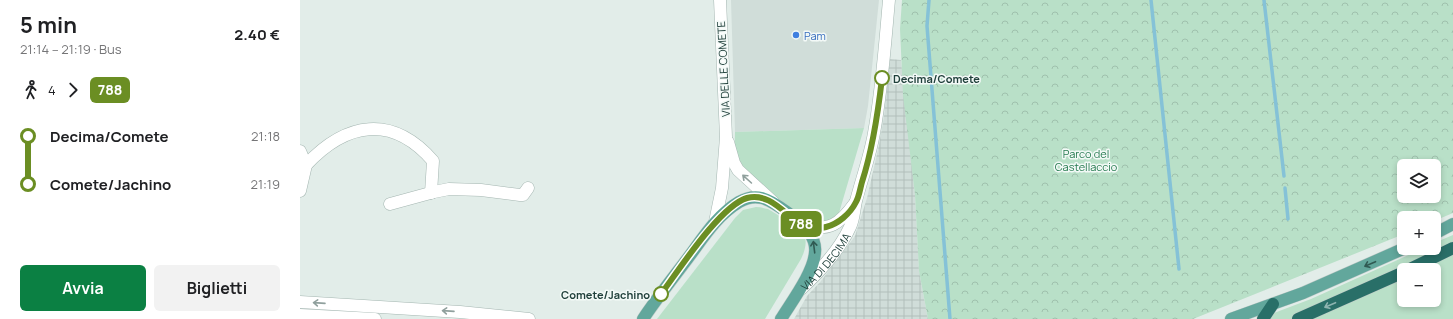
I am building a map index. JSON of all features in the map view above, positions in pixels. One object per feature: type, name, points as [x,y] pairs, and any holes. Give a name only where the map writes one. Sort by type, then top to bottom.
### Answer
[{"type":"highway","points":[[1422,263],[1453,248]]},
{"type":"highway","points":[[1298,319],[1397,275]]},
{"type":"highway","points":[[1263,319],[1273,304]]},
{"type":"main road","points":[[715,222],[735,205],[745,199],[755,197],[762,198],[776,205],[803,226]]},
{"type":"main road","name":"VIA DELLE COMETE","points":[[646,314],[715,222]]},
{"type":"main road","points":[[1441,230],[1453,224]]},
{"type":"main road","name":"VIA DI DECIMA","points":[[781,319],[812,266],[815,245],[813,239],[803,226]]},
{"type":"main road","points":[[1231,319],[1303,293],[1397,252]]},
{"type":"street","name":"VIA DELLE COMETE","points":[[715,222],[722,188],[726,137],[720,0]]},
{"type":"street","name":"VIA DI DECIMA","points":[[796,294],[821,269],[841,244],[852,222],[856,202],[865,173],[876,122],[889,0]]},
{"type":"street","points":[[300,191],[306,165],[326,146],[353,132],[372,129],[393,132],[405,136],[433,161],[431,193]]},
{"type":"street","name":"VIA DELLE COMETE","points":[[726,137],[734,163],[738,170],[776,205]]},
{"type":"street","points":[[300,152],[306,165]]},
{"type":"street","points":[[390,204],[431,193],[457,189],[523,195],[528,188]]},
{"type":"street","name":"VIA DI DECIMA","points":[[803,226],[817,228],[830,226],[844,218],[856,202]]},
{"type":"street","points":[[300,302],[460,312],[529,319]]},
{"type":"street","points":[[639,319],[646,314]]},
{"type":"street","points":[[300,315],[375,319]]},
{"type":"shaded area","points":[[731,0],[879,0],[868,106],[864,128],[735,132]]},
{"type":"shaded area","points":[[890,59],[901,60],[915,195],[919,271],[928,319],[794,319],[807,296],[821,281],[855,236],[867,198],[879,145],[884,116]]},
{"type":"green space","name":"Parco del Castellaccio","points":[[902,0],[1453,0],[1453,213],[1441,218],[1441,211],[1397,211],[1397,237],[1193,319],[928,319],[919,271],[915,195],[903,95],[900,29]]},
{"type":"green space","points":[[864,128],[839,213],[832,219],[823,222],[817,222],[808,218],[784,204],[771,194],[748,172],[740,162],[735,152],[735,132]]},
{"type":"green space","points":[[756,207],[768,209],[782,218],[794,226],[806,240],[801,259],[765,319],[657,319],[735,218],[743,210]]},
{"type":"green space","points":[[1453,235],[1453,319],[1258,319],[1311,299],[1408,255],[1441,255],[1441,240]]},
{"type":"waterway","points":[[929,0],[927,26],[950,319]]},
{"type":"waterway","points":[[1151,0],[1179,269]]},
{"type":"waterway","points":[[1264,0],[1284,176]]},
{"type":"waterway","points":[[1285,188],[1288,219]]},
{"type":"bus line","name":"788","points":[[661,294],[715,222],[735,205],[745,199],[755,197],[766,199],[779,207],[803,226],[825,228],[844,218],[856,202],[865,173],[874,134],[882,78]]},
{"type":"place","name":"Pam","points":[[796,35]]},
{"type":"place","name":"Decima/Comete","points":[[882,78]]},
{"type":"place","name":"Comete/Jachino","points":[[661,294]]}]
